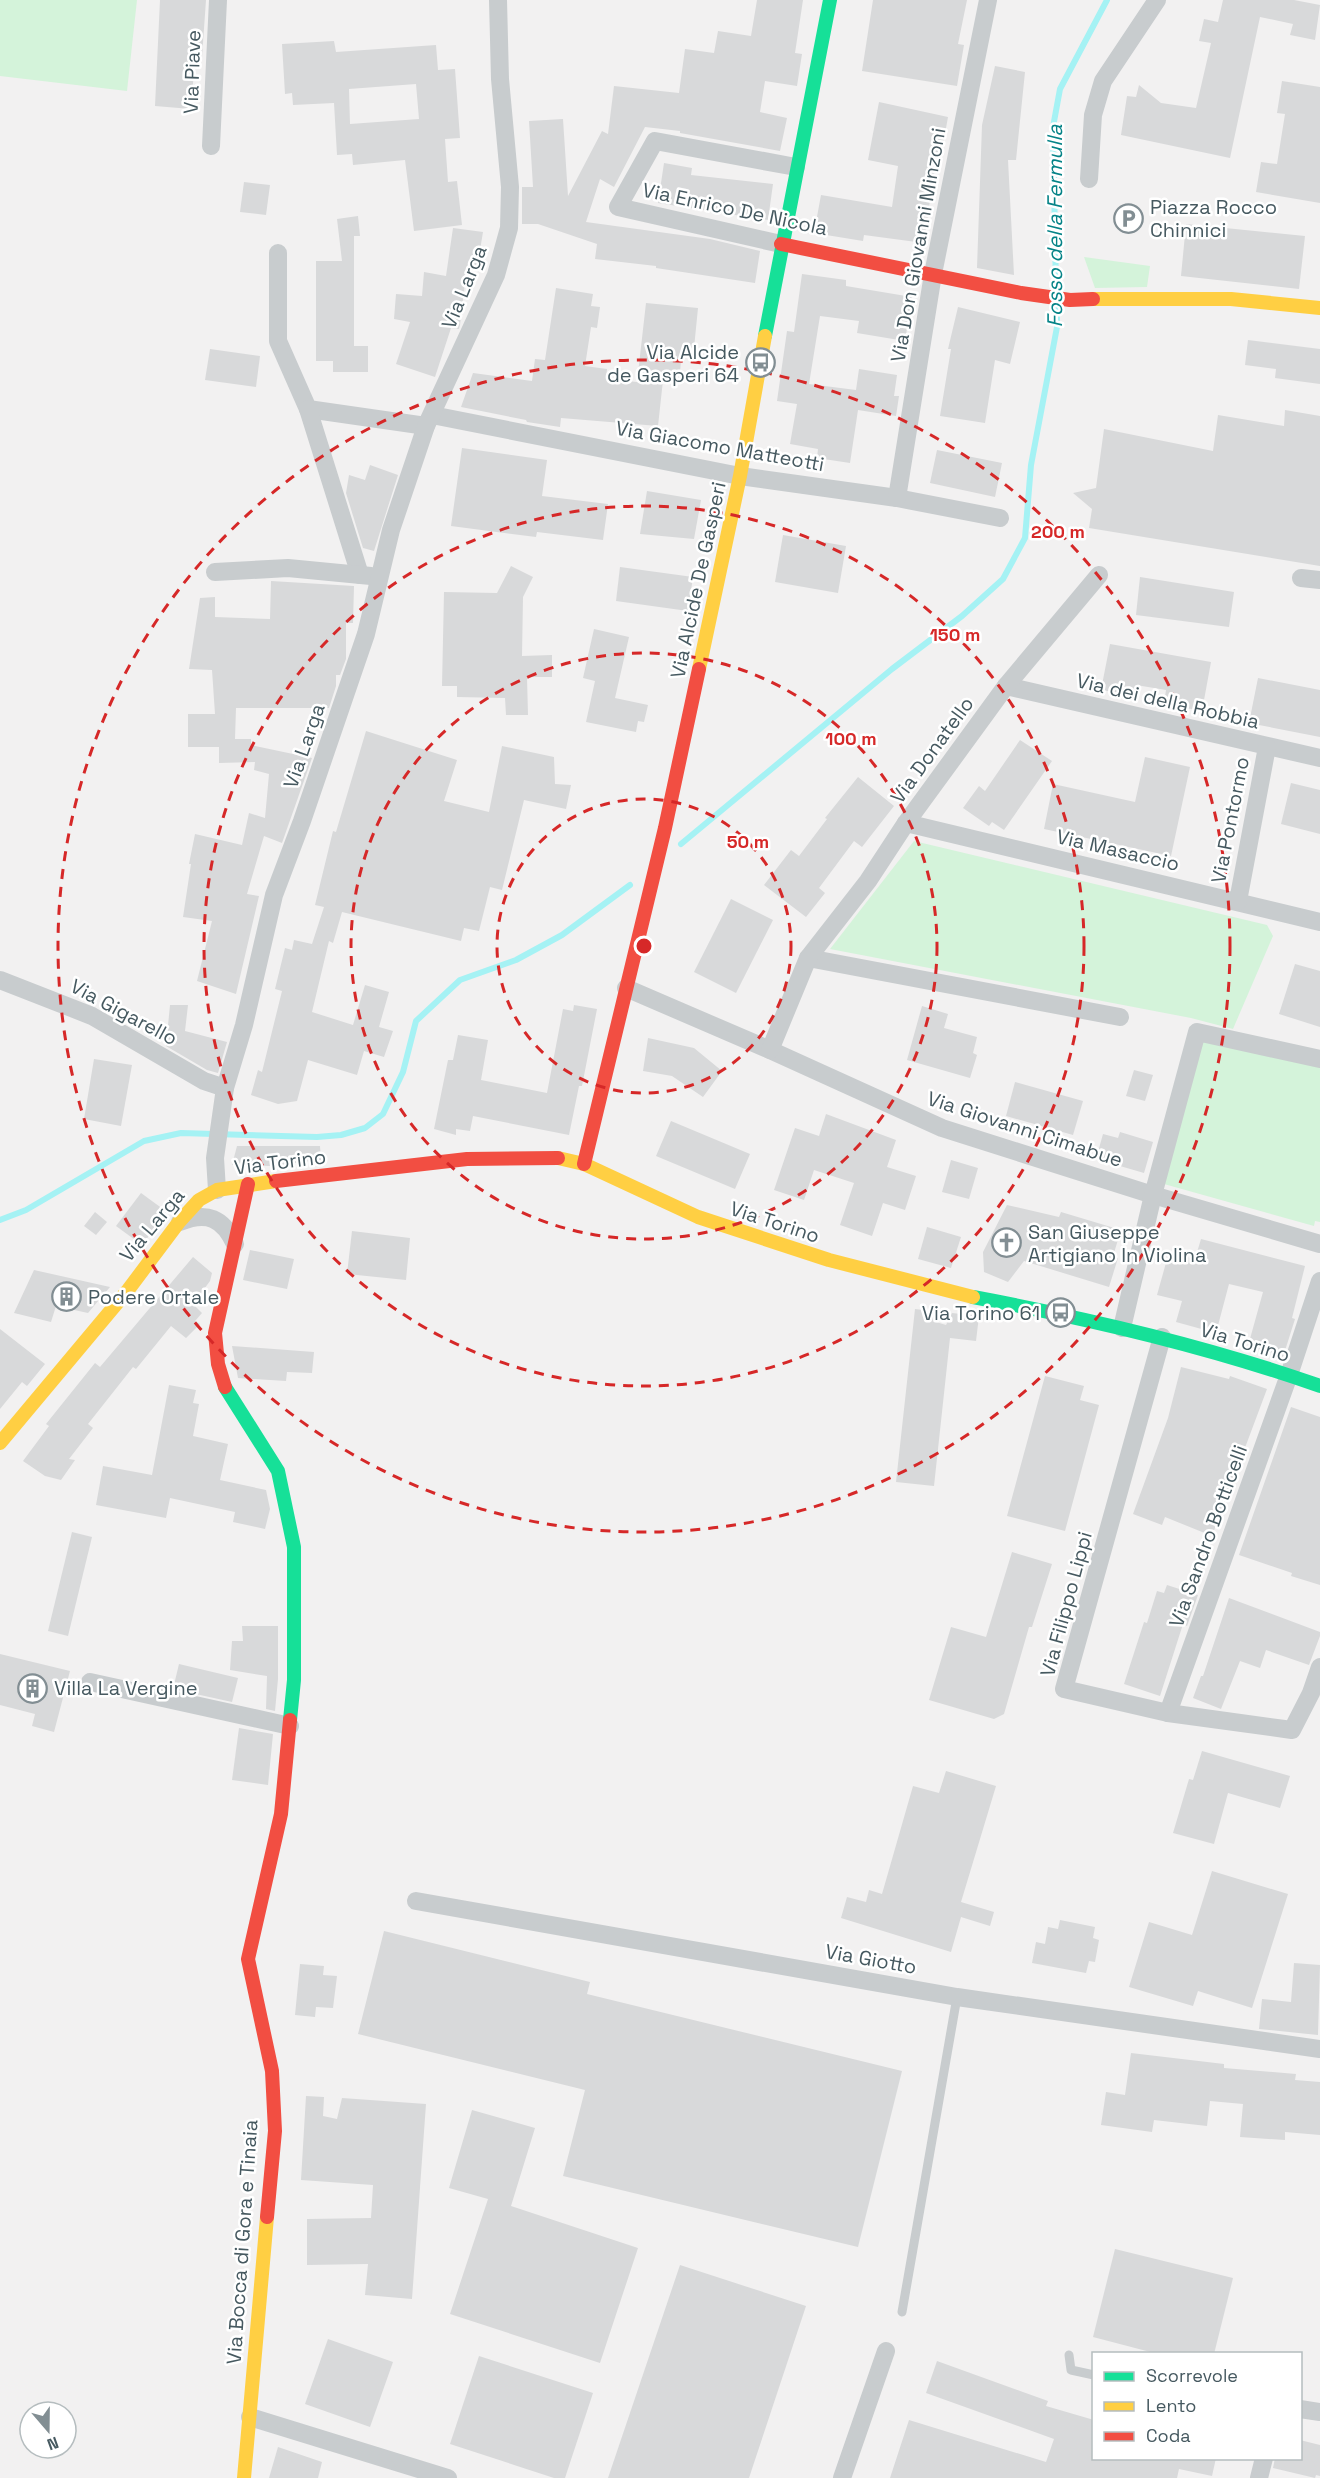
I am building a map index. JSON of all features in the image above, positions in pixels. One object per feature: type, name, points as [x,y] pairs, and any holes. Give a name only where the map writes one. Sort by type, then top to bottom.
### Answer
[{"type":"street","name":"Via Piave","points":[[211,146],[218,0]]},
{"type":"street","name":"Via Larga","points":[[0,1443],[128,1290],[179,1222],[199,1200],[217,1190],[216,1152],[225,1088],[244,1025],[274,895],[335,728],[366,634],[391,530],[429,420],[496,275],[509,228],[510,187],[500,79],[498,0]]},
{"type":"street","name":"Via Alcide De Gasperi","points":[[584,1164],[665,828],[740,476],[781,244],[830,0]]},
{"type":"street","name":"Via Don Giovanni Minzoni","points":[[897,498],[933,274],[988,0]]},
{"type":"street","points":[[1089,179],[1093,115],[1104,81],[1157,0]]},
{"type":"street","name":"Via Enrico De Nicola","points":[[796,167],[655,141],[618,207],[781,244],[1021,293],[1070,300],[1231,299],[1320,308]]},
{"type":"street","points":[[278,253],[278,341],[308,409],[360,575]]},
{"type":"street","name":"Via Giacomo Matteotti","points":[[308,409],[429,420],[740,476],[897,498],[1000,518]]},
{"type":"street","points":[[214,572],[288,568],[380,577]]},
{"type":"street","name":"Via Donatello","points":[[770,1050],[808,958],[868,881],[906,823],[1006,686],[1099,575]]},
{"type":"street","points":[[1301,578],[1320,580]]},
{"type":"street","name":"Via dei della Robbia","points":[[1006,686],[1320,758]]},
{"type":"street","name":"Via Pontormo","points":[[1238,901],[1267,747]]},
{"type":"street","name":"Via Masaccio","points":[[906,823],[1320,922]]},
{"type":"street","points":[[808,958],[1120,1017]]},
{"type":"street","name":"Via Gigarello","points":[[0,980],[92,1016],[204,1081],[225,1088]]},
{"type":"street","name":"Via Giovanni Cimabue","points":[[626,988],[942,1128],[1153,1195],[1320,1244]]},
{"type":"street","points":[[1122,1328],[1153,1195],[1197,1032],[1320,1059]]},
{"type":"street","name":"Via Torino","points":[[217,1190],[248,1184],[466,1159],[554,1157],[584,1164],[698,1217],[830,1260],[963,1295],[1061,1313],[1162,1337],[1320,1386]]},
{"type":"street","name":"Via Bocca di Gora e Tinaia","points":[[244,2478],[275,2132],[272,2071],[248,1959],[281,1814],[294,1680],[294,1547],[278,1471],[225,1388],[218,1364],[215,1334],[248,1184]]},
{"type":"street","points":[[179,1222],[194,1216],[212,1219],[228,1230],[235,1244]]},
{"type":"street","name":"Via Sandro Botticelli","points":[[1168,1713],[1290,1375],[1320,1281]]},
{"type":"street","name":"Via Filippo Lippi","points":[[1162,1337],[1064,1689],[1168,1713],[1292,1730],[1316,1695]]},
{"type":"street","points":[[1316,1695],[1320,1668]]},
{"type":"street","points":[[90,1682],[290,1726]]},
{"type":"street","name":"Via Giotto","points":[[416,1900],[957,1997],[1320,2049]]},
{"type":"street","points":[[842,2478],[886,2351]]},
{"type":"street","points":[[1302,2409],[1320,2412]]},
{"type":"street","points":[[250,2417],[448,2478]]},
{"type":"street","points":[[1259,2478],[1264,2460]]},
{"type":"lane","points":[[902,2312],[957,1997]]},
{"type":"lane","points":[[1069,2355],[1071,2370],[1092,2375]]},
{"type":"green space","points":[[0,0],[137,0],[127,91],[0,76]]},
{"type":"green space","points":[[1084,257],[1150,266],[1147,287],[1095,288]]},
{"type":"green space","points":[[914,841],[1267,925],[1273,936],[1233,1029],[1191,1018],[830,949]]},
{"type":"green space","points":[[1201,1037],[1320,1066],[1320,1222],[1315,1221],[1314,1226],[1164,1184]]},
{"type":"building","points":[[160,0],[206,0],[202,57],[195,57],[191,109],[155,106]]},
{"type":"building","points":[[757,0],[803,0],[795,53],[802,54],[797,86],[765,81],[760,112],[787,118],[780,151],[680,133],[680,131],[645,127],[614,187],[600,179],[586,222],[710,239],[760,251],[755,283],[656,268],[656,266],[595,259],[597,244],[538,224],[522,224],[522,187],[533,187],[529,121],[563,119],[568,196],[602,131],[608,134],[614,86],[679,93],[685,49],[714,53],[718,31],[751,36]]},
{"type":"building","points":[[873,0],[967,0],[958,44],[964,45],[957,86],[862,71]]},
{"type":"building","points":[[1223,0],[1294,0],[1320,5],[1315,40],[1290,35],[1293,24],[1260,17],[1230,158],[1121,135],[1127,96],[1136,97],[1139,85],[1161,103],[1196,108],[1211,43],[1199,41],[1204,19],[1218,22]]},
{"type":"building","points":[[334,41],[336,52],[436,45],[438,70],[455,69],[460,138],[445,139],[448,182],[457,181],[462,225],[414,231],[405,160],[353,165],[352,154],[337,155],[334,103],[293,105],[292,93],[285,94],[282,44]],"holes":[[[416,84],[419,119],[350,124],[349,89]]]},
{"type":"building","points":[[995,66],[1025,72],[1016,160],[1008,160],[1014,275],[977,268],[982,125]]},
{"type":"building","points":[[1282,81],[1320,87],[1320,203],[1256,192],[1261,162],[1277,164],[1285,114],[1277,113]]},
{"type":"building","points":[[879,102],[948,117],[938,173],[934,172],[924,243],[864,235],[863,241],[814,233],[821,195],[892,207],[898,166],[868,160]]},
{"type":"building","points":[[664,163],[692,168],[691,175],[773,184],[768,220],[658,203]]},
{"type":"building","points":[[244,182],[270,185],[266,215],[240,212]]},
{"type":"building","points":[[358,216],[360,236],[354,236],[354,346],[368,346],[368,372],[333,372],[333,361],[316,361],[316,261],[342,261],[337,219]]},
{"type":"building","points":[[1186,224],[1305,236],[1299,289],[1181,276]]},
{"type":"building","points":[[453,228],[483,232],[477,268],[467,266],[459,329],[451,328],[435,377],[396,364],[410,322],[394,319],[396,294],[422,296],[424,272],[446,276]]},
{"type":"building","points":[[802,274],[846,280],[846,286],[912,297],[905,341],[857,333],[859,321],[820,316],[809,384],[856,390],[859,369],[897,375],[894,396],[899,396],[896,416],[858,410],[850,463],[817,458],[818,449],[790,444],[797,404],[777,401],[787,331],[794,332]]},
{"type":"building","points":[[556,288],[593,294],[591,306],[600,307],[597,328],[591,327],[585,366],[607,369],[606,379],[637,382],[646,303],[698,308],[694,348],[682,347],[680,373],[664,371],[658,426],[561,418],[560,427],[461,407],[473,373],[532,381],[535,359],[545,360]]},
{"type":"building","points":[[958,307],[1020,322],[1010,364],[995,360],[985,423],[940,416],[951,349],[948,349]]},
{"type":"building","points":[[1248,340],[1320,349],[1320,384],[1275,378],[1276,369],[1245,365]]},
{"type":"building","points":[[210,349],[260,356],[256,387],[205,380]]},
{"type":"building","points":[[1285,410],[1320,416],[1320,566],[1089,528],[1092,509],[1073,493],[1096,488],[1104,429],[1213,451],[1218,415],[1284,426]]},
{"type":"building","points":[[462,448],[547,460],[542,496],[608,504],[603,540],[537,532],[536,537],[451,526]]},
{"type":"building","points":[[937,450],[1002,463],[995,497],[930,483]]},
{"type":"building","points":[[370,465],[398,475],[374,551],[363,548],[346,493],[349,475],[365,480]]},
{"type":"building","points":[[647,491],[701,500],[694,539],[640,534]]},
{"type":"building","points":[[783,535],[846,546],[838,593],[775,582]]},
{"type":"building","points":[[511,566],[533,577],[523,597],[522,656],[552,655],[552,677],[527,677],[528,715],[506,715],[505,698],[457,697],[457,686],[442,686],[444,592],[497,593]]},
{"type":"building","points":[[620,567],[693,577],[688,611],[616,601]]},
{"type":"building","points":[[1140,577],[1234,592],[1229,627],[1136,615]]},
{"type":"building","points":[[271,581],[354,586],[353,623],[346,623],[346,659],[340,675],[336,675],[336,686],[329,708],[236,708],[235,739],[251,739],[251,745],[312,758],[282,843],[264,836],[247,894],[259,896],[236,994],[197,981],[212,921],[183,917],[191,864],[189,864],[195,834],[242,845],[249,813],[265,818],[269,774],[254,770],[255,762],[219,763],[219,747],[188,747],[188,714],[215,714],[212,670],[189,669],[200,598],[215,597],[215,617],[270,619]]},
{"type":"building","points":[[594,629],[629,637],[615,698],[648,705],[644,722],[638,721],[636,732],[586,722],[595,681],[583,678]]},
{"type":"building","points":[[1110,644],[1211,662],[1202,711],[1164,704],[1166,690],[1136,685],[1134,695],[1101,690]]},
{"type":"building","points":[[1258,678],[1320,690],[1320,737],[1249,723]]},
{"type":"building","points":[[366,731],[457,760],[444,801],[489,812],[502,746],[554,757],[555,784],[571,785],[566,809],[524,800],[502,890],[490,887],[479,931],[464,928],[461,941],[342,912],[333,943],[329,941],[312,1012],[353,1025],[365,985],[389,992],[379,1027],[393,1031],[384,1057],[364,1051],[357,1075],[308,1060],[297,1101],[278,1104],[251,1095],[258,1070],[262,1072],[282,991],[275,989],[285,948],[292,950],[294,940],[312,944],[324,907],[315,905],[333,831],[336,832]]},
{"type":"building","points":[[1020,740],[1052,761],[1004,830],[992,822],[989,826],[963,808],[979,786],[985,791]]},
{"type":"building","points":[[1145,757],[1190,767],[1171,856],[1044,829],[1053,784],[1135,802]]},
{"type":"building","points":[[858,777],[894,806],[862,847],[854,841],[819,888],[825,893],[806,917],[764,885],[791,850],[799,856],[827,819],[825,818]]},
{"type":"building","points":[[1291,783],[1320,790],[1320,834],[1281,824]]},
{"type":"building","points":[[731,899],[773,920],[736,993],[694,972]]},
{"type":"building","points":[[1295,964],[1320,971],[1320,1027],[1279,1014]]},
{"type":"building","points":[[170,1005],[188,1005],[185,1031],[227,1042],[218,1073],[207,1070],[166,1046]]},
{"type":"building","points":[[574,1005],[597,1009],[582,1086],[579,1086],[569,1135],[473,1116],[470,1131],[456,1129],[456,1135],[434,1129],[448,1060],[453,1060],[458,1035],[488,1040],[481,1080],[547,1093],[563,1009],[573,1011]]},
{"type":"building","points":[[922,1006],[948,1014],[944,1028],[977,1037],[973,1053],[977,1055],[970,1078],[907,1060]]},
{"type":"building","points":[[648,1038],[694,1048],[722,1071],[703,1097],[672,1076],[643,1071]]},
{"type":"building","points":[[94,1059],[132,1065],[121,1126],[84,1119]]},
{"type":"building","points":[[1134,1070],[1153,1075],[1145,1101],[1126,1096]]},
{"type":"building","points":[[1015,1082],[1083,1101],[1073,1135],[1006,1116]]},
{"type":"building","points":[[826,1114],[896,1140],[887,1167],[916,1176],[905,1210],[883,1203],[872,1236],[840,1225],[854,1183],[814,1170],[804,1200],[774,1190],[795,1128],[819,1136]]},
{"type":"building","points":[[671,1121],[750,1154],[735,1189],[656,1156]]},
{"type":"building","points":[[1120,1132],[1153,1142],[1144,1173],[1096,1159],[1103,1134],[1118,1138]]},
{"type":"building","points":[[237,1146],[320,1146],[321,1160],[270,1166],[232,1165]]},
{"type":"building","points":[[951,1160],[978,1168],[969,1199],[942,1192]]},
{"type":"building","points":[[141,1193],[167,1212],[142,1245],[116,1226]]},
{"type":"building","points":[[1007,1205],[1059,1217],[1061,1212],[1121,1230],[1113,1256],[1118,1258],[1109,1287],[1024,1261],[1008,1282],[984,1272],[983,1252]]},
{"type":"building","points":[[95,1212],[107,1222],[96,1235],[84,1226]]},
{"type":"building","points":[[927,1227],[961,1237],[951,1268],[918,1259]]},
{"type":"building","points":[[352,1231],[410,1238],[406,1280],[347,1274]]},
{"type":"building","points":[[1201,1239],[1305,1266],[1292,1318],[1295,1319],[1283,1357],[1248,1346],[1263,1292],[1229,1284],[1216,1333],[1176,1322],[1182,1301],[1157,1295],[1169,1252],[1195,1259]]},
{"type":"building","points":[[250,1250],[294,1259],[287,1289],[243,1280]]},
{"type":"building","points":[[193,1257],[212,1273],[210,1281],[193,1304],[202,1313],[195,1321],[200,1324],[186,1338],[171,1326],[136,1369],[133,1367],[88,1424],[93,1428],[69,1459],[75,1460],[61,1480],[45,1476],[23,1461],[49,1426],[46,1424],[95,1363],[100,1367]]},
{"type":"building","name":"Podere Ortale","points":[[34,1270],[110,1287],[88,1313],[56,1306],[51,1322],[14,1313]]},
{"type":"building","points":[[915,1309],[939,1312],[936,1322],[946,1325],[952,1313],[979,1316],[976,1341],[950,1338],[934,1486],[896,1482]]},
{"type":"building","points":[[0,1329],[45,1364],[27,1386],[22,1382],[0,1409]]},
{"type":"building","points":[[232,1346],[314,1352],[312,1373],[287,1372],[286,1381],[238,1378]]},
{"type":"building","points":[[1181,1367],[1229,1379],[1230,1376],[1267,1389],[1212,1536],[1165,1517],[1162,1525],[1133,1514],[1168,1418]]},
{"type":"building","points":[[1045,1376],[1084,1386],[1080,1400],[1099,1405],[1065,1531],[1007,1516]]},
{"type":"building","points":[[169,1385],[196,1390],[193,1403],[199,1404],[193,1436],[228,1444],[220,1480],[266,1490],[270,1509],[265,1529],[233,1522],[235,1512],[170,1498],[166,1518],[96,1505],[103,1466],[152,1475]]},
{"type":"building","points":[[1291,1407],[1320,1417],[1320,1585],[1239,1555]]},
{"type":"building","points":[[72,1532],[92,1537],[68,1636],[48,1631]]},
{"type":"building","points":[[1012,1552],[1052,1564],[1032,1627],[1029,1627],[1004,1714],[994,1719],[929,1700],[951,1627],[986,1637]]},
{"type":"building","points":[[1167,1585],[1198,1595],[1187,1626],[1183,1624],[1160,1696],[1124,1684],[1144,1622],[1147,1623],[1157,1591],[1164,1593]]},
{"type":"building","points":[[1229,1598],[1320,1632],[1320,1636],[1309,1665],[1266,1650],[1260,1668],[1240,1661],[1221,1709],[1193,1698],[1201,1676],[1203,1676]]},
{"type":"building","points":[[242,1626],[278,1626],[278,1679],[275,1711],[266,1709],[267,1676],[230,1670],[232,1641],[243,1641]]},
{"type":"building","name":"Villa La Vergine","points":[[0,1654],[70,1671],[54,1732],[32,1726],[35,1714],[0,1705]]},
{"type":"building","points":[[179,1664],[238,1678],[232,1702],[173,1689]]},
{"type":"building","points":[[239,1728],[273,1734],[268,1785],[232,1780]]},
{"type":"building","points":[[1202,1751],[1290,1776],[1280,1808],[1228,1793],[1214,1844],[1173,1833],[1189,1779],[1193,1780]]},
{"type":"building","points":[[946,1771],[996,1786],[961,1902],[994,1912],[990,1926],[961,1917],[951,1952],[841,1918],[847,1897],[866,1902],[869,1890],[882,1894],[913,1786],[939,1793]]},
{"type":"building","points":[[1212,1871],[1288,1894],[1252,2008],[1198,1991],[1193,2006],[1129,1987],[1149,1922],[1192,1935]]},
{"type":"building","points":[[1060,1920],[1095,1927],[1093,1938],[1099,1940],[1095,1962],[1089,1961],[1086,1973],[1032,1963],[1036,1942],[1045,1944],[1048,1927],[1058,1929]]},
{"type":"building","points":[[384,1931],[590,1982],[587,1994],[902,2071],[858,2247],[563,2176],[585,2090],[358,2034]]},
{"type":"building","points":[[1294,1963],[1320,1965],[1318,2035],[1259,2029],[1262,1999],[1291,2002]]},
{"type":"building","points":[[300,1964],[324,1966],[323,1975],[337,1976],[333,2008],[316,2007],[315,2017],[295,2015]]},
{"type":"building","points":[[1131,2053],[1224,2064],[1224,2068],[1296,2074],[1295,2080],[1320,2082],[1320,2135],[1285,2132],[1285,2140],[1240,2137],[1243,2104],[1210,2101],[1207,2126],[1154,2120],[1152,2132],[1101,2125],[1106,2092],[1125,2095]]},
{"type":"building","points":[[306,2096],[324,2097],[323,2116],[337,2119],[342,2098],[426,2104],[412,2299],[365,2295],[368,2264],[307,2265],[307,2219],[371,2218],[373,2185],[301,2180]]},
{"type":"building","points":[[472,2110],[535,2128],[511,2206],[638,2248],[600,2363],[450,2314],[488,2199],[449,2188]]},
{"type":"building","points":[[1115,2249],[1233,2278],[1214,2352],[1150,2352],[1093,2337]]},
{"type":"building","points":[[680,2265],[806,2306],[749,2478],[608,2478]]},
{"type":"building","points":[[328,2339],[393,2362],[370,2427],[305,2404]]},
{"type":"building","points":[[479,2356],[593,2393],[565,2478],[554,2478],[450,2444]]},
{"type":"building","points":[[937,2361],[1048,2401],[1046,2406],[1092,2419],[1092,2460],[1216,2460],[1212,2476],[1179,2469],[1177,2478],[890,2478],[909,2420],[1046,2462],[1054,2439],[926,2393]]},
{"type":"building","points":[[1302,2440],[1320,2445],[1320,2476],[1316,2475],[1315,2478],[1273,2468],[1275,2460],[1302,2460]]},
{"type":"building","points":[[278,2447],[322,2462],[318,2478],[269,2478]]},
{"type":"waterway","name":"Fosso della Fermulla","points":[[1056,290],[1053,127],[1060,89],[1107,0]]},
{"type":"waterway","name":"Fosso della Fermulla","points":[[681,844],[892,669],[962,616],[1003,579],[1025,538],[1031,465],[1057,327],[1057,306]]},
{"type":"waterway","name":"Fosso della Fermulla","points":[[0,1220],[26,1210],[144,1141],[181,1133],[317,1137],[341,1135],[365,1128],[383,1114],[403,1072],[416,1021],[460,980],[516,960],[562,935],[630,885]]},
{"type":"traffic: fast","points":[[765,336],[830,0]]},
{"type":"traffic: fast","points":[[973,1297],[1192,1346],[1320,1386]]},
{"type":"traffic: fast","points":[[225,1387],[278,1471],[294,1547],[294,1680],[290,1720]]},
{"type":"traffic: slow","points":[[1093,299],[1231,299],[1320,308]]},
{"type":"traffic: slow","points":[[699,669],[740,476],[765,336]]},
{"type":"traffic: slow","points":[[558,1158],[584,1164],[698,1217],[829,1260],[973,1297]]},
{"type":"traffic: slow","points":[[0,1443],[128,1290],[179,1222],[199,1200],[217,1190],[276,1181]]},
{"type":"traffic: slow","points":[[244,2478],[267,2217]]},
{"type":"traffic: jam","points":[[781,244],[1021,293],[1070,300],[1093,299]]},
{"type":"traffic: jam","points":[[584,1164],[665,828],[699,669]]},
{"type":"traffic: jam","points":[[276,1181],[467,1159],[558,1158]]},
{"type":"traffic: jam","points":[[225,1387],[218,1364],[215,1333],[248,1184]]},
{"type":"traffic: jam","points":[[267,2217],[275,2131],[272,2071],[248,1959],[281,1814],[290,1720]]},
{"type":"place","name":"Piazza Rocco Chinnici","points":[[1129,218]]},
{"type":"place","name":"Via Alcide de Gasperi 64","points":[[760,363]]},
{"type":"place","name":"San Giuseppe Artigiano In Violina","points":[[1007,1243]]},
{"type":"place","name":"Podere Ortale","points":[[67,1297]]},
{"type":"place","name":"Via Torino 61","points":[[1061,1313]]},
{"type":"place","name":"Villa La Vergine","points":[[33,1688]]}]
